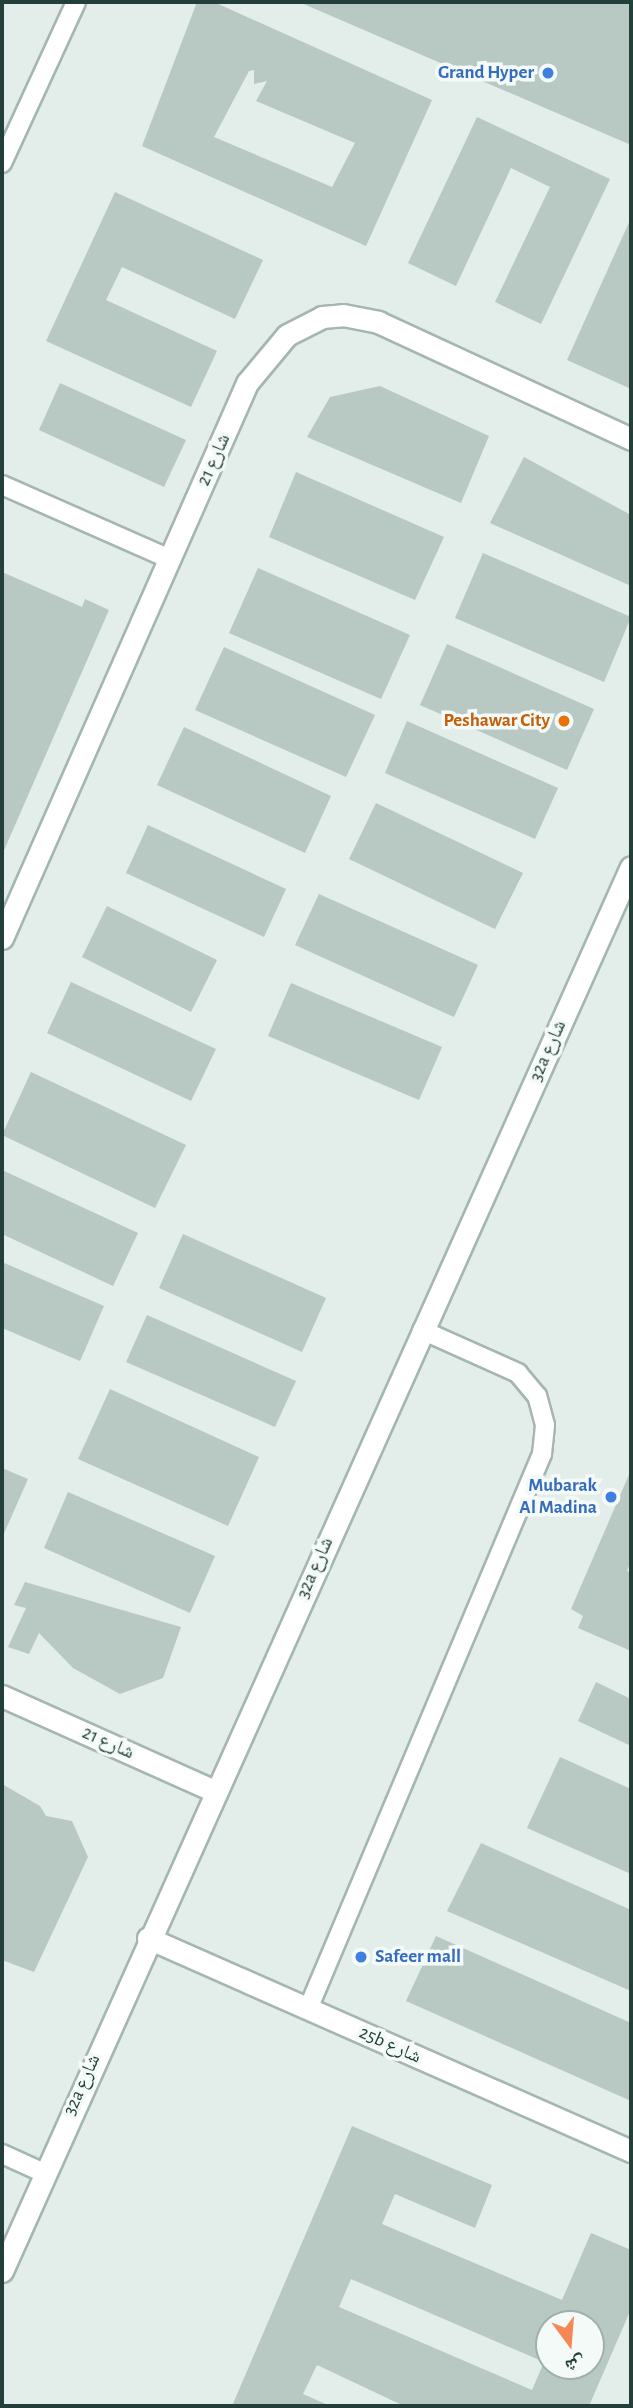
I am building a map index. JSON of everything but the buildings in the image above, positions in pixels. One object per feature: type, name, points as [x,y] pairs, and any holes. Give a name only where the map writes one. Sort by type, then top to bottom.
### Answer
[{"type":"street","name":"شارع 21","points":[[2,938],[258,364],[287,335],[322,317],[343,315],[377,322],[631,439]]},
{"type":"street","name":"32a شارع","points":[[2,2270],[148,1938],[631,867]]},
{"type":"street","name":"شارع 21","points":[[2,1696],[214,1791]]},
{"type":"street","name":"25b شارع","points":[[148,1938],[631,2151]]},
{"type":"lane","points":[[2,163],[76,2]]},
{"type":"lane","points":[[2,485],[170,559]]},
{"type":"lane","points":[[308,2009],[542,1454],[545,1425],[537,1396],[518,1373],[422,1330]]},
{"type":"lane","points":[[2,2154],[44,2173]]},
{"type":"place","name":"Grand Hyper","points":[[548,73]]},
{"type":"place","name":"Peshawar City","points":[[564,721]]},
{"type":"place","name":"Mubarak Al Madina","points":[[611,1497]]},
{"type":"place","name":"Safeer mall","points":[[361,1957]]}]
